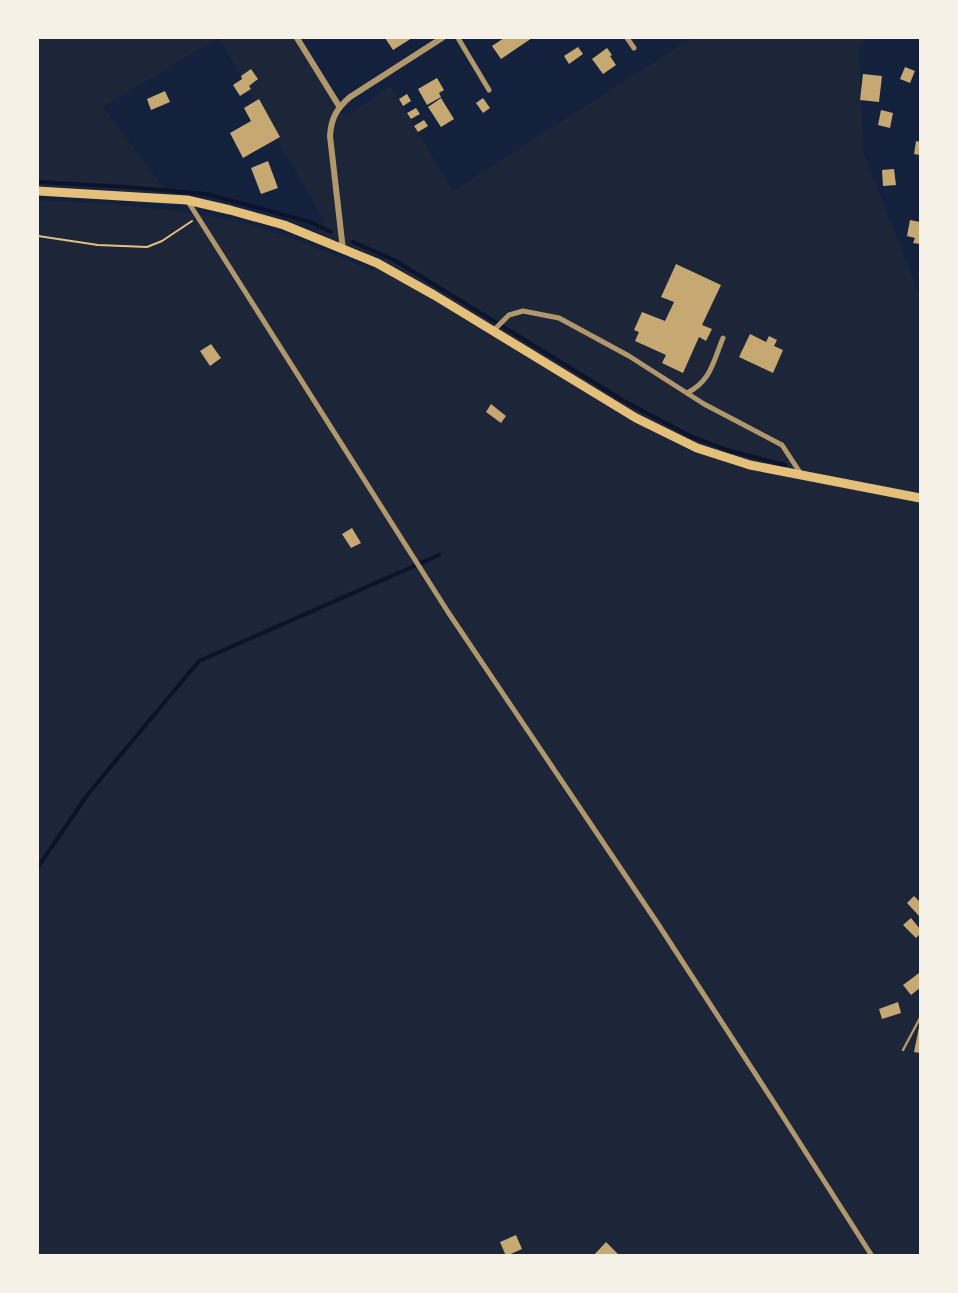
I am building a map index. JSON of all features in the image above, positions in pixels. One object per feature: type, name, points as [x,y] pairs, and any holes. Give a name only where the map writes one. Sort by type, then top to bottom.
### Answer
[{"type":"highway","points":[[38,191],[187,200],[284,225],[377,262],[434,294],[636,418],[697,448],[750,465],[803,477],[920,498]]},
{"type":"street","points":[[297,38],[339,106]]},
{"type":"street","points":[[343,250],[330,136],[331,124],[339,106],[442,38]]},
{"type":"street","points":[[458,38],[489,90]]},
{"type":"street","points":[[627,38],[634,48]]},
{"type":"street","points":[[187,200],[448,612],[658,924],[872,1256]]},
{"type":"street","points":[[493,331],[509,315],[523,311],[559,318],[630,356],[704,404],[782,445],[803,477]]},
{"type":"street","points":[[687,393],[698,388],[707,377],[723,338]]},
{"type":"lane","points":[[903,1050],[920,1018]]},
{"type":"path","points":[[38,236],[98,245],[146,247],[162,241],[198,217]]},
{"type":"shaded area","points":[[38,38],[217,38],[103,107],[169,195],[89,188],[38,186]]},
{"type":"shaded area","points":[[219,38],[294,38],[345,118],[390,86],[453,191],[692,38],[867,38],[859,51],[864,154],[920,296],[920,1255],[38,1256],[38,201],[138,207],[188,213],[237,222],[306,244],[373,271],[377,263],[384,258],[343,245],[317,232],[324,221]]},
{"type":"building","points":[[385,38],[412,38],[393,50]]},
{"type":"building","points":[[504,38],[532,38],[501,59],[492,46]]},
{"type":"building","points":[[578,47],[583,54],[569,64],[564,56]]},
{"type":"building","points":[[607,48],[616,65],[603,74],[592,59]]},
{"type":"building","points":[[905,67],[915,71],[910,83],[900,79]]},
{"type":"building","points":[[251,69],[258,79],[249,86],[251,89],[240,96],[233,85]]},
{"type":"building","points":[[863,74],[882,76],[879,102],[860,100]]},
{"type":"building","points":[[437,78],[444,90],[439,93],[441,97],[427,105],[418,89]]},
{"type":"building","points":[[165,91],[170,102],[151,110],[147,99]]},
{"type":"building","points":[[407,94],[411,101],[403,106],[399,99]]},
{"type":"building","points":[[441,98],[454,119],[441,127],[428,107]]},
{"type":"building","points":[[483,98],[490,108],[483,113],[476,103]]},
{"type":"building","points":[[259,99],[280,137],[243,158],[230,133],[251,121],[244,108]]},
{"type":"building","points":[[416,108],[420,114],[411,119],[407,113]]},
{"type":"building","points":[[881,110],[893,113],[890,128],[878,125]]},
{"type":"building","points":[[424,120],[428,126],[418,132],[414,126]]},
{"type":"building","points":[[916,141],[920,142],[920,155],[914,154]]},
{"type":"building","points":[[268,161],[278,188],[261,194],[251,168]]},
{"type":"building","points":[[894,169],[896,185],[883,186],[882,170]]},
{"type":"building","points":[[910,220],[920,222],[920,244],[913,243],[915,238],[907,236]]},
{"type":"building","points":[[676,264],[721,285],[702,325],[712,329],[706,341],[699,337],[683,373],[662,363],[666,355],[635,341],[639,332],[634,330],[642,312],[665,321],[674,302],[661,297]]},
{"type":"building","points":[[750,334],[766,342],[769,336],[777,340],[774,346],[783,350],[773,373],[739,357]]},
{"type":"building","points":[[211,344],[221,358],[210,366],[200,351]]},
{"type":"building","points":[[491,404],[506,416],[501,423],[486,412]]},
{"type":"building","points":[[352,528],[361,543],[351,548],[342,534]]},
{"type":"building","points":[[914,896],[920,902],[920,917],[907,903]]},
{"type":"building","points":[[911,918],[920,929],[920,934],[916,938],[903,925]]},
{"type":"building","points":[[919,973],[920,988],[911,995],[903,985]]},
{"type":"building","points":[[898,1002],[901,1013],[882,1019],[879,1009]]},
{"type":"building","points":[[920,1028],[920,1053],[914,1052]]},
{"type":"building","points":[[516,1235],[522,1249],[506,1256],[500,1242]]},
{"type":"building","points":[[606,1242],[620,1256],[593,1256]]},
{"type":"waterway","points":[[38,182],[207,194],[310,222],[331,232]]},
{"type":"waterway","points":[[353,242],[394,260],[626,402],[690,436],[727,450],[785,465]]},
{"type":"waterway","points":[[38,867],[88,794],[199,661],[439,555]]}]
